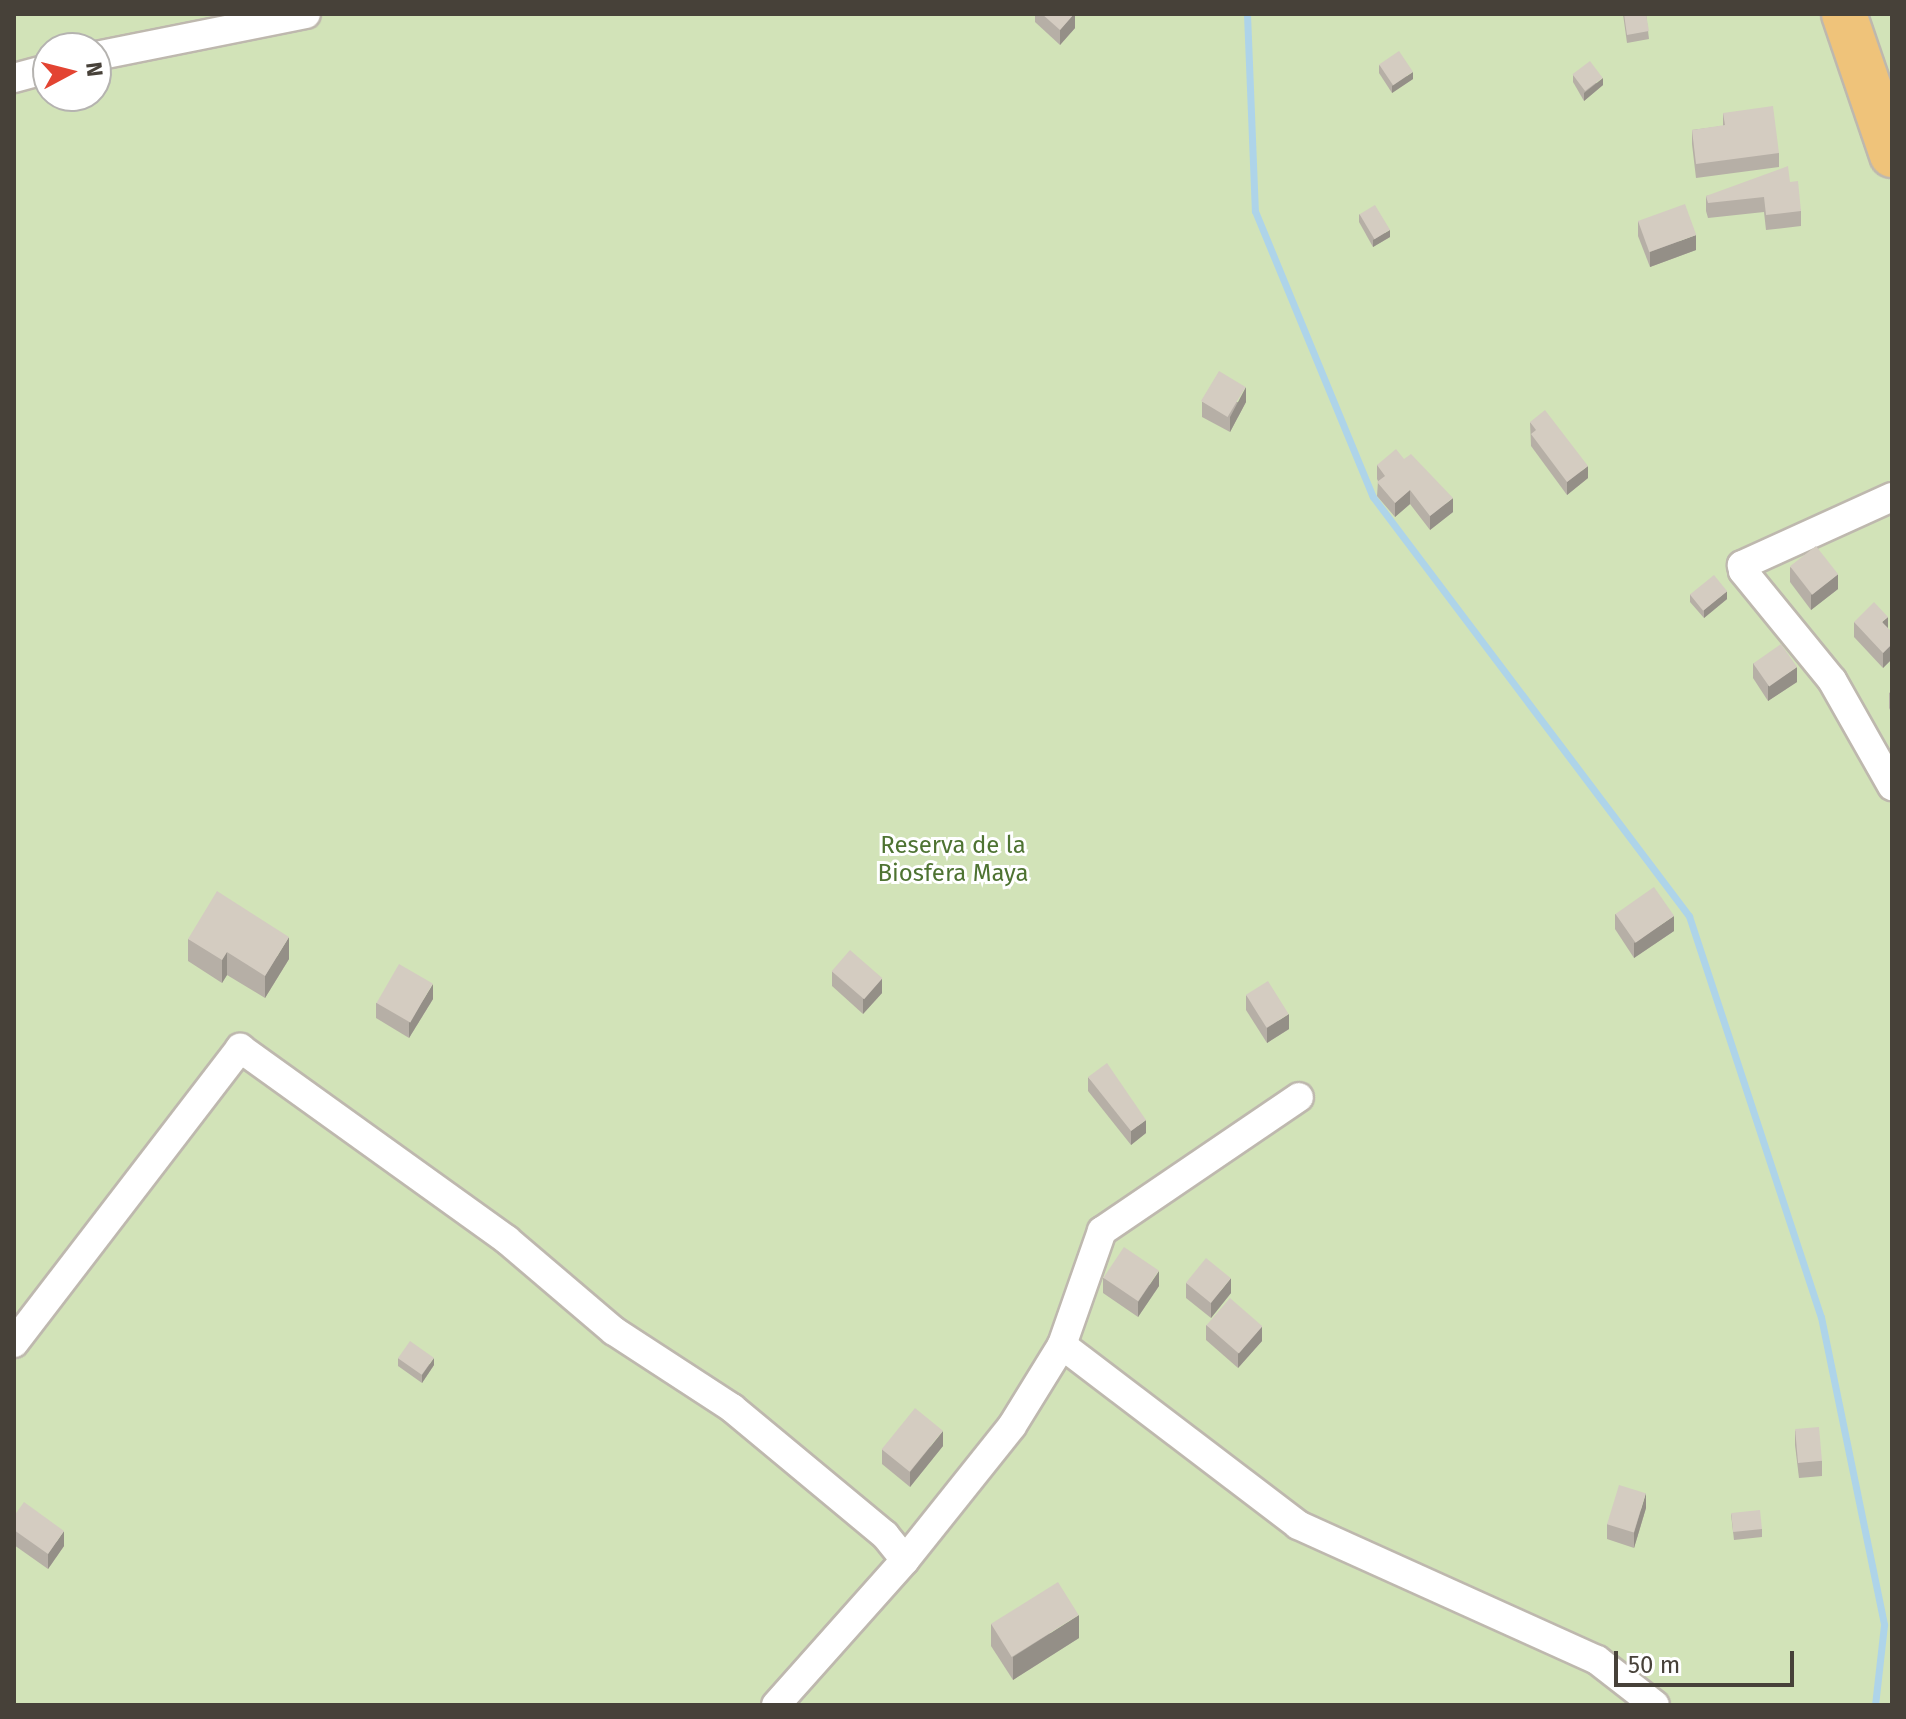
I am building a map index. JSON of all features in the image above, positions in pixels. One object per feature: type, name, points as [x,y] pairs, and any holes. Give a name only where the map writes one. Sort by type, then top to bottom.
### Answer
[{"type":"highway","points":[[1844,14],[1892,155]]},
{"type":"street","points":[[112,53],[306,14]]},
{"type":"street","points":[[1892,497],[1742,565],[1743,571],[1832,680],[1892,786]]},
{"type":"street","points":[[14,1343],[240,1048],[507,1240],[614,1331],[732,1408],[885,1535],[905,1560]]},
{"type":"street","points":[[776,1705],[905,1560],[1012,1426],[1062,1345],[1102,1231],[1299,1097]]},
{"type":"street","points":[[1062,1345],[1298,1525],[1597,1660],[1655,1705]]},
{"type":"green space","name":"Reserva de la Biosfera Maya","points":[[14,14],[1892,14],[1892,1705],[14,1705]]},
{"type":"building","points":[[1042,14],[1074,14],[1060,30]]},
{"type":"building","points":[[1624,14],[1646,14],[1649,31],[1627,35]]},
{"type":"building","points":[[1399,51],[1413,72],[1393,85],[1379,64]]},
{"type":"building","points":[[1590,61],[1603,78],[1585,91],[1572,74]]},
{"type":"building","points":[[1773,106],[1779,153],[1696,164],[1692,130],[1725,125],[1723,113]]},
{"type":"building","points":[[1788,166],[1790,182],[1798,181],[1801,211],[1766,215],[1764,197],[1708,203],[1706,196]]},
{"type":"building","points":[[1685,204],[1696,235],[1649,252],[1638,221]]},
{"type":"building","points":[[1375,205],[1390,230],[1375,239],[1360,214]]},
{"type":"building","points":[[1219,371],[1246,387],[1228,417],[1201,401]]},
{"type":"building","points":[[1545,410],[1588,466],[1567,482],[1531,434],[1536,430],[1530,422]]},
{"type":"building","points":[[1396,449],[1404,459],[1411,454],[1453,498],[1430,516],[1410,490],[1395,503],[1377,482],[1385,476],[1377,465]]},
{"type":"building","points":[[1816,546],[1838,574],[1812,595],[1790,566]]},
{"type":"building","points":[[1714,575],[1727,591],[1703,611],[1690,595]]},
{"type":"building","points":[[1874,602],[1888,617],[1882,622],[1892,632],[1892,644],[1883,653],[1854,622]]},
{"type":"building","points":[[1781,644],[1797,667],[1769,686],[1753,664]]},
{"type":"building","points":[[1654,887],[1674,916],[1636,943],[1615,914]]},
{"type":"building","points":[[217,891],[289,937],[265,976],[227,952],[222,960],[188,939]]},
{"type":"building","points":[[850,950],[882,978],[864,999],[832,971]]},
{"type":"building","points":[[399,964],[433,983],[410,1022],[376,1003]]},
{"type":"building","points":[[1268,981],[1289,1014],[1267,1028],[1246,995]]},
{"type":"building","points":[[1107,1063],[1146,1120],[1131,1131],[1088,1077]]},
{"type":"building","points":[[1124,1247],[1159,1270],[1138,1301],[1103,1278]]},
{"type":"building","points":[[1206,1258],[1231,1278],[1211,1303],[1186,1283]]},
{"type":"building","points":[[1230,1298],[1262,1326],[1239,1353],[1206,1325]]},
{"type":"building","points":[[410,1341],[434,1358],[422,1375],[398,1358]]},
{"type":"building","points":[[915,1408],[943,1431],[910,1472],[882,1449]]},
{"type":"building","points":[[1819,1427],[1822,1461],[1798,1463],[1795,1429]]},
{"type":"building","points":[[1619,1485],[1646,1493],[1634,1532],[1607,1524]]},
{"type":"building","points":[[24,1502],[64,1531],[48,1554],[14,1530],[14,1516]]},
{"type":"building","points":[[1760,1510],[1762,1529],[1733,1532],[1731,1513]]},
{"type":"building","points":[[1058,1582],[1079,1615],[1012,1657],[991,1624]]},
{"type":"waterway","points":[[1247,14],[1255,211],[1373,497],[1689,916],[1821,1317],[1884,1625],[1875,1705]]}]
